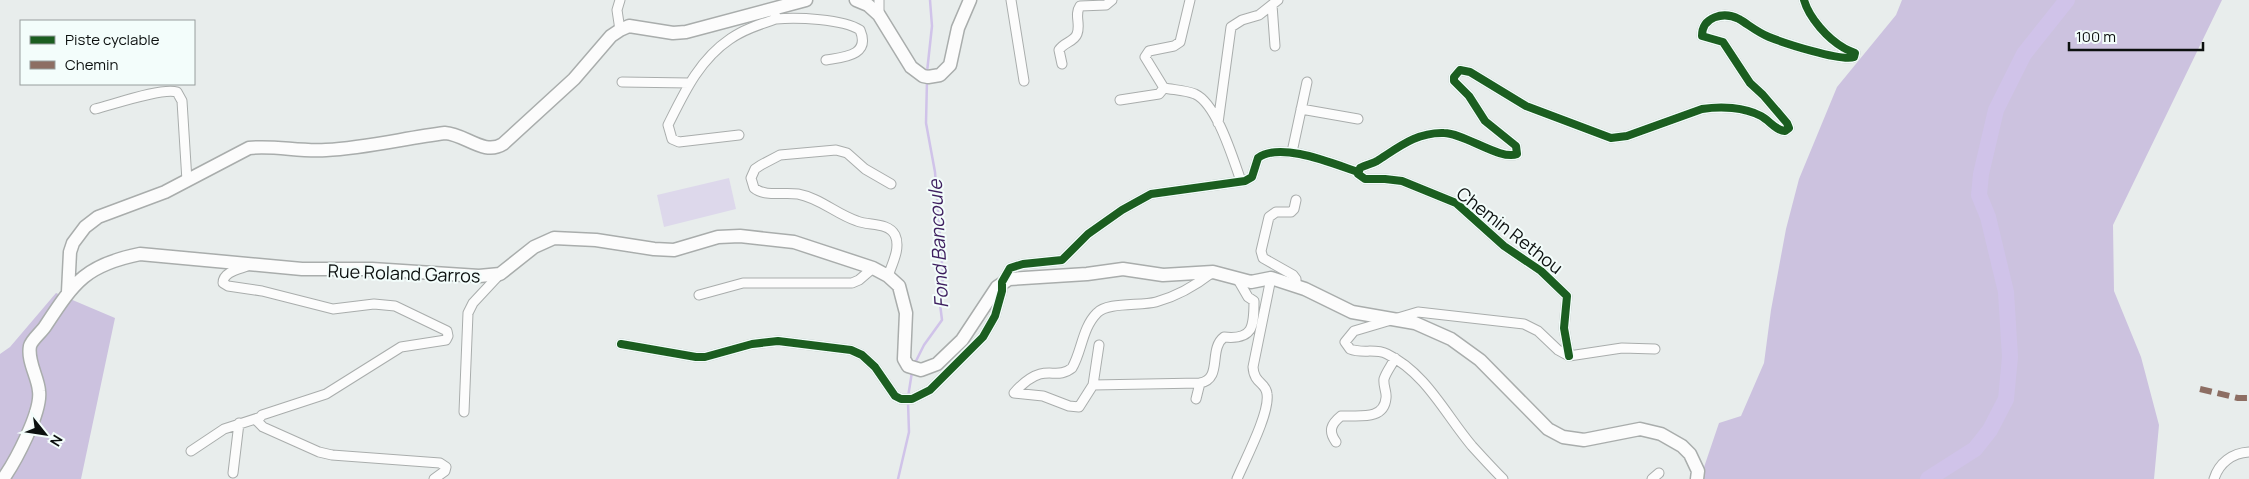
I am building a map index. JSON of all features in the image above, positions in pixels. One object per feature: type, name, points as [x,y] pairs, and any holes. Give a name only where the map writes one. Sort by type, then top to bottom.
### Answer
[{"type":"main road","points":[[68,292],[70,252],[73,243],[85,227],[98,217],[165,192],[249,148],[259,147],[306,151],[333,150],[445,133],[455,134],[480,146],[493,149],[503,144],[574,79],[611,36],[620,30],[629,26],[673,33],[686,32],[775,14],[806,0]]},
{"type":"main road","points":[[856,0],[868,5],[880,15],[911,67],[922,76],[935,77],[945,71],[950,65],[958,28],[970,0]]},
{"type":"main road","name":"Rue Roland Garros","points":[[3,479],[11,468],[35,414],[40,393],[30,352],[31,344],[68,292],[86,274],[117,259],[140,254],[302,270],[372,269],[479,276],[500,274],[534,247],[554,238],[596,240],[654,250],[674,250],[718,237],[771,238],[794,242],[873,268],[888,276],[899,286],[906,313],[904,359],[908,366],[921,370],[936,364],[962,340],[1002,282]]},
{"type":"main road","points":[[1002,282],[1016,278],[1087,274],[1114,269],[1170,275],[1213,272],[1251,282],[1271,278],[1296,285],[1352,312],[1415,323],[1436,331],[1480,360],[1533,416],[1548,429],[1562,437],[1584,440],[1628,430],[1648,430],[1672,440],[1690,454],[1698,471],[1697,479]]},
{"type":"street","points":[[620,0],[617,10],[620,30]]},
{"type":"street","points":[[879,0],[880,15]]},
{"type":"street","points":[[1011,0],[1024,81]]},
{"type":"street","points":[[1062,64],[1059,50],[1077,34],[1077,13],[1080,6],[1083,4],[1106,5],[1112,0]]},
{"type":"street","points":[[1190,0],[1180,42],[1174,46],[1149,51],[1145,55],[1164,88],[1195,94],[1202,99],[1226,138],[1240,181]]},
{"type":"street","points":[[1358,172],[1360,168],[1375,162],[1407,141],[1426,134],[1454,134],[1507,155],[1517,154],[1516,146],[1485,120],[1469,96],[1454,81],[1454,77],[1460,70],[1470,72],[1526,106],[1611,138],[1626,136],[1702,109],[1713,107],[1753,113],[1785,131],[1788,128],[1787,123],[1750,83],[1723,42],[1705,38],[1702,36],[1702,30],[1706,21],[1712,17],[1725,16],[1738,19],[1770,38],[1842,59],[1854,57],[1855,52],[1835,42],[1810,15],[1804,0]]},
{"type":"street","points":[[1218,123],[1231,27],[1242,20],[1258,15],[1275,3]]},
{"type":"street","points":[[1275,3],[1275,46]]},
{"type":"street","points":[[739,135],[679,142],[672,139],[668,125],[689,83],[706,60],[731,38],[775,14],[853,26],[860,30],[862,45],[858,51],[851,55],[826,60]]},
{"type":"street","points":[[622,82],[689,83]]},
{"type":"street","points":[[621,344],[696,358],[752,344],[778,341],[851,350],[862,355],[875,367],[895,396],[901,400],[912,400],[930,390],[983,337],[997,309],[1002,291],[1002,282],[1006,272],[1016,266],[1056,262],[1066,258],[1088,234],[1122,210],[1152,194],[1240,181],[1252,177],[1256,161],[1262,154],[1292,152],[1306,82]]},
{"type":"street","points":[[1120,100],[1159,94],[1164,88]]},
{"type":"street","points":[[96,109],[150,94],[172,90],[177,92],[182,100],[187,181]]},
{"type":"street","points":[[1301,109],[1358,120]]},
{"type":"street","points":[[888,276],[896,251],[896,242],[895,235],[887,227],[858,222],[817,200],[800,194],[762,193],[754,188],[751,178],[756,169],[761,165],[780,156],[836,150],[847,153],[865,169],[891,184]]},
{"type":"street","name":"Chemin Rethou","points":[[1292,152],[1358,172],[1360,177],[1365,179],[1402,181],[1456,203],[1504,246],[1530,263],[1561,288],[1567,296],[1564,328],[1569,356]]},
{"type":"street","points":[[1296,200],[1294,209],[1291,212],[1276,212],[1269,217],[1261,251],[1263,258],[1293,276],[1296,285]]},
{"type":"street","points":[[191,451],[224,429],[258,418],[262,414],[326,394],[401,347],[442,341],[448,336],[444,328],[395,306],[374,304],[333,309],[262,291],[228,286],[224,283],[223,278],[226,274],[253,264]]},
{"type":"street","points":[[699,295],[743,283],[852,283],[859,280],[873,268]]},
{"type":"street","points":[[1099,345],[1093,385],[1079,407],[1069,406],[1043,396],[1014,393],[1029,379],[1040,374],[1062,374],[1072,368],[1086,328],[1092,318],[1103,308],[1142,304],[1162,299],[1191,288],[1213,272]]},
{"type":"street","points":[[464,412],[468,313],[473,303],[500,274]]},
{"type":"street","points":[[1093,385],[1200,383],[1208,381],[1213,373],[1216,346],[1221,338],[1238,338],[1243,336],[1248,333],[1253,325],[1254,301],[1248,297],[1237,278]]},
{"type":"street","points":[[1237,479],[1266,410],[1268,395],[1266,389],[1255,378],[1253,367],[1271,278]]},
{"type":"street","points":[[1503,479],[1472,445],[1439,399],[1417,376],[1395,358],[1376,350],[1355,351],[1350,349],[1345,342],[1354,331],[1418,312],[1524,324],[1538,331],[1558,350],[1569,356],[1622,348],[1655,348]]},
{"type":"street","points":[[1336,442],[1331,434],[1331,427],[1341,416],[1372,415],[1383,410],[1386,400],[1385,377],[1395,358]]},
{"type":"street","points":[[1196,399],[1200,383]]},
{"type":"street","points":[[258,418],[259,424],[263,427],[319,452],[332,455],[440,462],[446,469],[434,479]]},
{"type":"street","points":[[233,473],[239,423]]},
{"type":"street","points":[[2214,479],[2224,462],[2229,458],[2249,452]]},
{"type":"shaded area","points":[[1902,0],[2222,0],[2113,225],[2114,291],[2141,357],[2159,425],[2154,479],[1700,479],[1719,423],[1741,416],[1764,363],[1771,310],[1786,229],[1799,179],[1837,87],[1896,15]]},
{"type":"shaded area","points":[[729,178],[736,209],[664,227],[657,195]]},
{"type":"shaded area","points":[[56,293],[115,318],[81,479],[0,479],[0,354],[10,347]]},
{"type":"waterway","name":"Fond Bancoule","points":[[927,72],[932,26],[930,0]]},
{"type":"waterway","points":[[1928,479],[1975,449],[1990,430],[2006,399],[2010,357],[2006,292],[1988,217],[1979,195],[1981,174],[1996,110],[2024,54],[2067,0]]},
{"type":"waterway","name":"Fond Bancoule","points":[[914,365],[924,345],[942,320],[940,304],[943,276],[935,172],[926,123],[927,80]]},
{"type":"waterway","name":"Fond Bancoule","points":[[908,397],[912,372]]},
{"type":"waterway","name":"Fond Bancoule","points":[[898,479],[909,432],[908,402]]},
{"type":"marked path","points":[[2200,389],[2238,398],[2249,398]]},
{"type":"cycle path","points":[[1569,356],[1564,328],[1567,296],[1541,271],[1504,246],[1456,203],[1402,181],[1365,179],[1358,174],[1360,168],[1377,161],[1409,141],[1434,133],[1452,134],[1462,137],[1502,154],[1517,154],[1516,146],[1485,121],[1469,96],[1454,81],[1454,77],[1460,70],[1470,72],[1526,106],[1611,138],[1627,136],[1702,109],[1717,108],[1740,109],[1754,113],[1778,129],[1785,131],[1789,128],[1787,123],[1750,83],[1723,42],[1702,36],[1703,29],[1709,20],[1715,17],[1733,17],[1765,35],[1787,43],[1838,57],[1854,57],[1855,53],[1845,49],[1826,34],[1810,14],[1804,0]]},
{"type":"cycle path","points":[[621,344],[696,357],[705,357],[752,344],[778,341],[851,350],[862,355],[875,367],[895,396],[901,399],[912,399],[930,390],[983,337],[995,316],[1002,291],[1002,282],[1010,268],[1023,264],[1062,260],[1088,234],[1122,210],[1151,194],[1245,181],[1252,177],[1258,158],[1268,153],[1293,153],[1358,172]]}]
